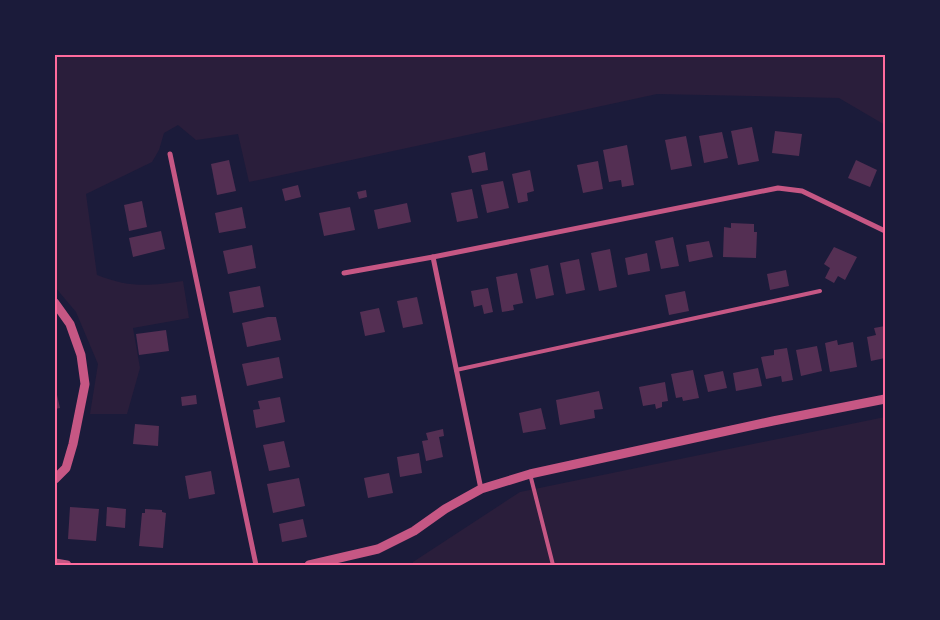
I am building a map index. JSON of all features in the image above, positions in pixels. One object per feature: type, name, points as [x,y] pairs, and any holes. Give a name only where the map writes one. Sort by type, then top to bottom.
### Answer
[{"type":"street","points":[[170,154],[256,565]]},
{"type":"street","points":[[344,273],[778,188],[802,191],[885,231]]},
{"type":"street","points":[[433,257],[481,488]]},
{"type":"street","points":[[55,303],[70,324],[81,355],[85,384],[73,444],[66,468],[55,479]]},
{"type":"street","points":[[310,565],[378,549],[414,531],[444,508],[481,488],[530,474],[773,421],[885,400]]},
{"type":"street","points":[[55,563],[67,565]]},
{"type":"lane","points":[[456,370],[820,291]]},
{"type":"lane","points":[[530,474],[553,565]]},
{"type":"shaded area","points":[[55,55],[885,55],[885,125],[839,98],[657,94],[249,182],[238,134],[196,140],[178,125],[164,133],[159,150],[152,162],[86,194],[97,275],[120,282],[140,285],[183,281],[189,318],[133,328],[140,368],[127,414],[90,414],[98,364],[76,312],[55,287]]},
{"type":"shaded area","points":[[885,417],[885,565],[412,565],[413,562],[520,492]]},
{"type":"building","points":[[752,127],[759,161],[738,165],[731,131]]},
{"type":"building","points":[[775,131],[802,134],[799,156],[772,153]]},
{"type":"building","points":[[722,132],[728,158],[704,163],[699,136]]},
{"type":"building","points":[[686,136],[692,166],[671,170],[665,140]]},
{"type":"building","points":[[627,145],[634,185],[622,187],[621,180],[609,182],[603,150]]},
{"type":"building","points":[[485,152],[488,170],[472,173],[468,156]]},
{"type":"building","points":[[229,160],[236,191],[217,195],[211,164]]},
{"type":"building","points":[[856,160],[877,170],[870,187],[848,178]]},
{"type":"building","points":[[598,161],[603,189],[583,193],[577,165]]},
{"type":"building","points":[[530,170],[534,191],[527,193],[528,201],[518,203],[512,174]]},
{"type":"building","points":[[503,181],[509,208],[487,213],[481,185]]},
{"type":"building","points":[[298,185],[301,197],[285,201],[282,189]]},
{"type":"building","points":[[472,189],[478,218],[457,222],[451,193]]},
{"type":"building","points":[[366,190],[367,197],[359,199],[357,192]]},
{"type":"building","points":[[142,201],[147,227],[129,231],[124,205]]},
{"type":"building","points":[[407,203],[411,222],[378,229],[374,210]]},
{"type":"building","points":[[242,207],[246,228],[219,233],[215,213]]},
{"type":"building","points":[[350,207],[355,230],[324,236],[319,213]]},
{"type":"building","points":[[731,223],[754,224],[754,232],[757,232],[756,258],[723,257],[724,227],[731,228]]},
{"type":"building","points":[[161,231],[165,249],[133,257],[129,238]]},
{"type":"building","points":[[673,237],[679,266],[661,269],[655,241]]},
{"type":"building","points":[[709,241],[713,257],[689,262],[686,245]]},
{"type":"building","points":[[252,245],[256,268],[228,274],[223,251]]},
{"type":"building","points":[[834,247],[857,257],[845,280],[838,276],[834,283],[825,278],[830,268],[824,264]]},
{"type":"building","points":[[610,249],[617,287],[599,291],[591,253]]},
{"type":"building","points":[[647,253],[650,271],[628,275],[625,258]]},
{"type":"building","points":[[579,259],[585,290],[566,294],[560,263]]},
{"type":"building","points":[[548,265],[554,295],[536,299],[530,269]]},
{"type":"building","points":[[786,270],[789,286],[770,290],[767,274]]},
{"type":"building","points":[[517,273],[523,303],[513,305],[514,310],[502,312],[496,277]]},
{"type":"building","points":[[260,286],[264,307],[233,313],[229,292]]},
{"type":"building","points":[[488,288],[493,312],[484,314],[482,305],[474,307],[471,291]]},
{"type":"building","points":[[685,291],[689,311],[669,315],[665,295]]},
{"type":"building","points":[[417,297],[423,324],[403,328],[397,301]]},
{"type":"building","points":[[379,308],[385,332],[365,336],[360,312]]},
{"type":"building","points":[[276,317],[281,340],[247,347],[242,323]]},
{"type":"building","points":[[885,326],[885,358],[871,361],[867,337],[876,335],[874,328]]},
{"type":"building","points":[[166,330],[169,351],[139,355],[136,334]]},
{"type":"building","points":[[837,340],[838,345],[853,342],[857,367],[830,372],[825,343]]},
{"type":"building","points":[[817,346],[822,371],[801,376],[796,350]]},
{"type":"building","points":[[787,348],[793,380],[782,382],[781,376],[766,379],[761,357],[774,355],[774,350]]},
{"type":"building","points":[[279,357],[283,378],[247,386],[242,364]]},
{"type":"building","points":[[758,368],[762,386],[736,391],[733,373]]},
{"type":"building","points":[[693,370],[699,398],[683,401],[682,397],[676,398],[671,374]]},
{"type":"building","points":[[723,371],[727,388],[708,392],[704,375]]},
{"type":"building","points":[[665,382],[668,401],[662,402],[662,407],[656,409],[655,404],[643,406],[639,387]]},
{"type":"building","points":[[55,386],[60,408],[55,409]]},
{"type":"building","points":[[599,391],[603,409],[594,410],[595,418],[560,425],[556,400]]},
{"type":"building","points":[[196,395],[197,404],[182,406],[181,397]]},
{"type":"building","points":[[280,397],[285,422],[256,428],[253,410],[260,409],[258,401]]},
{"type":"building","points":[[541,408],[546,429],[523,433],[519,413]]},
{"type":"building","points":[[135,424],[159,426],[158,446],[133,444]]},
{"type":"building","points":[[443,429],[444,436],[439,437],[443,457],[426,461],[422,441],[428,440],[426,433]]},
{"type":"building","points":[[284,441],[290,467],[269,471],[263,445]]},
{"type":"building","points":[[419,453],[422,473],[400,477],[397,457]]},
{"type":"building","points":[[211,471],[215,494],[189,499],[185,476]]},
{"type":"building","points":[[389,473],[393,493],[368,498],[364,478]]},
{"type":"building","points":[[299,478],[305,506],[273,513],[267,484]]},
{"type":"building","points":[[70,507],[99,509],[96,541],[68,539]]},
{"type":"building","points":[[107,507],[126,509],[125,528],[106,526]]},
{"type":"building","points":[[145,509],[162,510],[162,512],[166,513],[163,548],[139,546],[142,513],[145,513]]},
{"type":"building","points":[[303,519],[307,537],[282,542],[279,524]]}]
